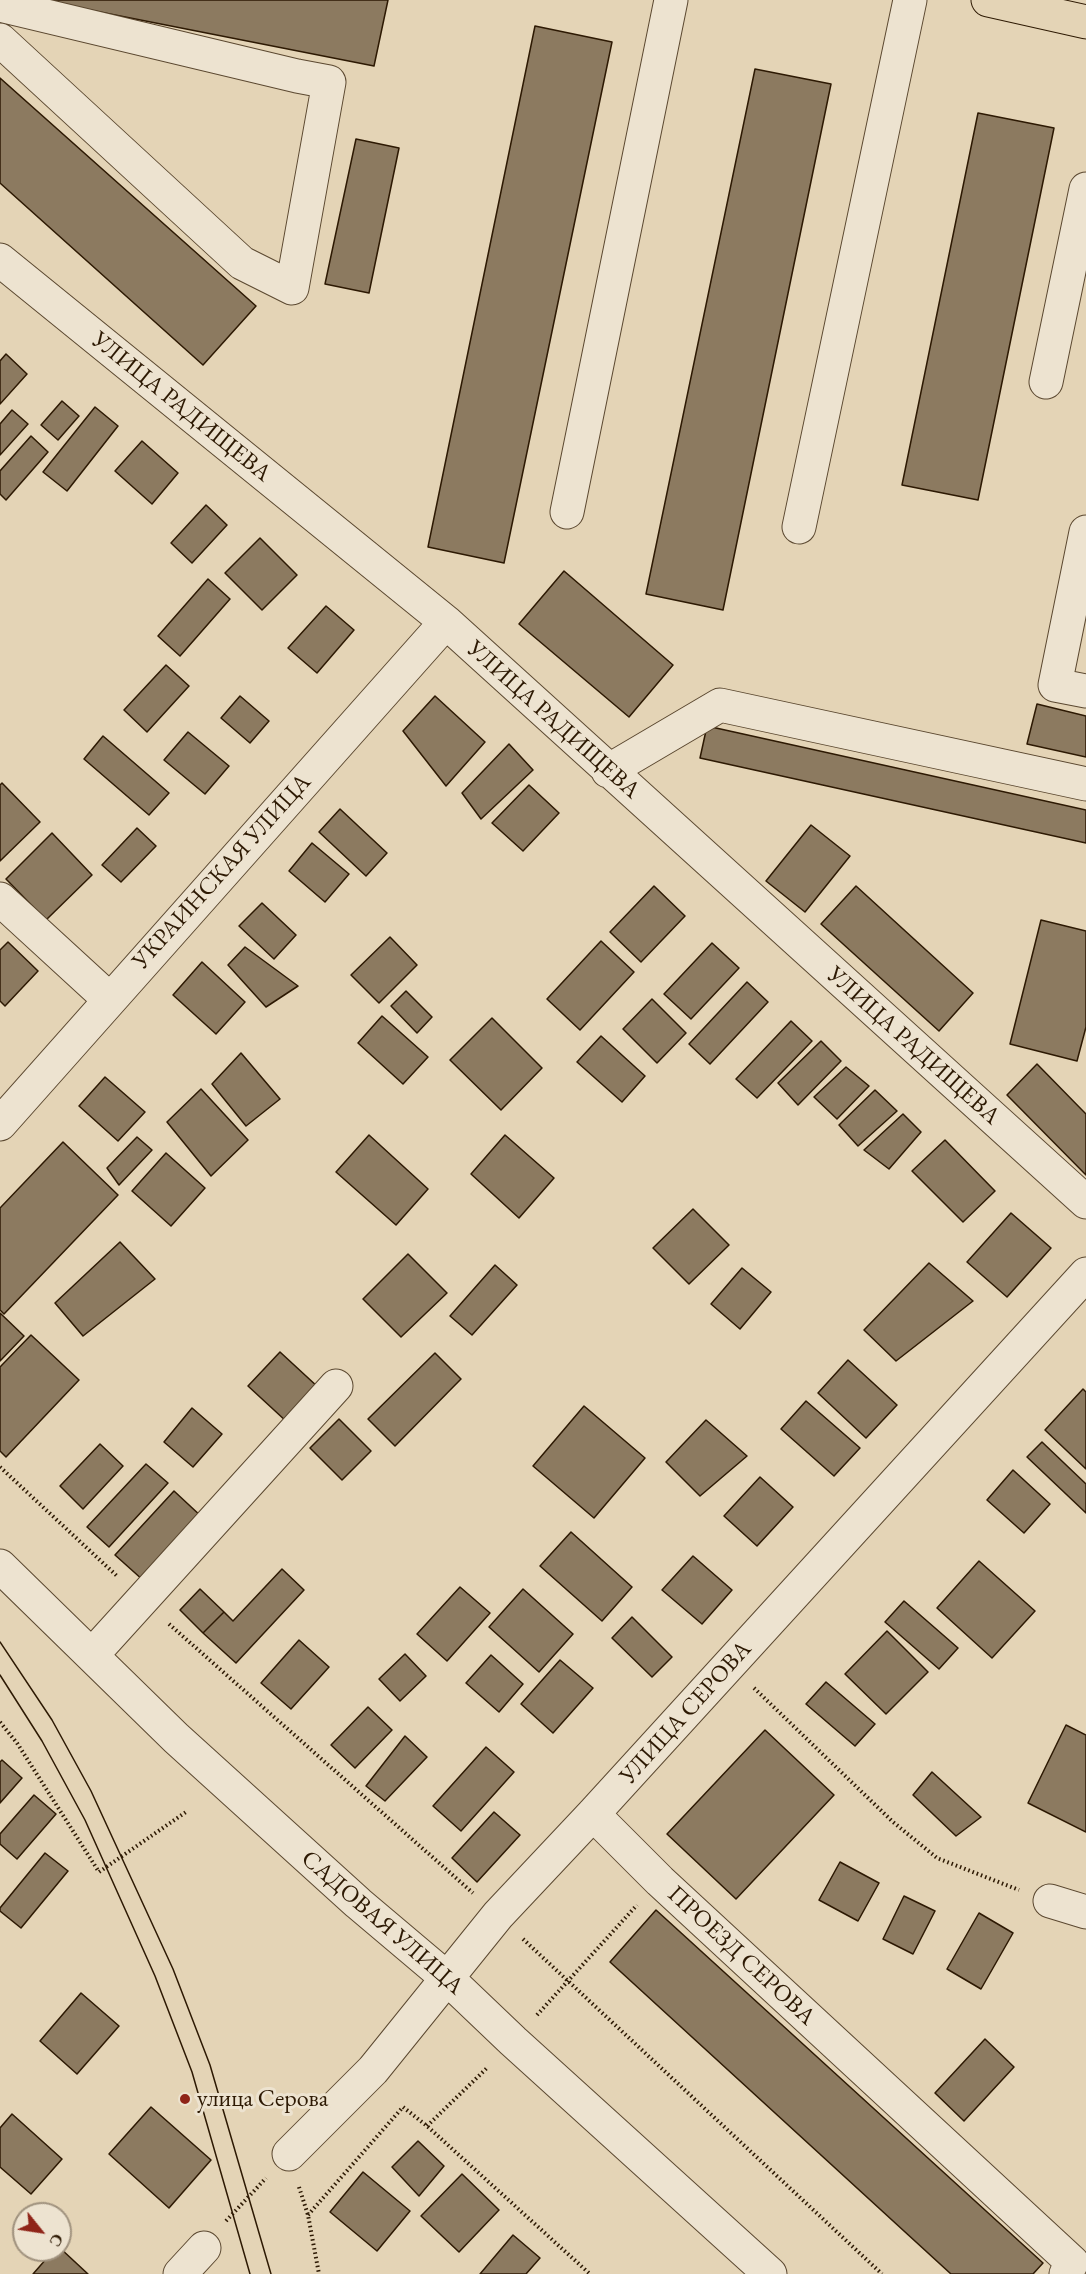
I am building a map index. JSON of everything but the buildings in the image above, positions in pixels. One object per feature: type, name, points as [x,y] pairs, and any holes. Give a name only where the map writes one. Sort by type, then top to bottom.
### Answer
[{"type":"main road","points":[[988,0],[1086,22]]},
{"type":"street","points":[[567,512],[671,0]]},
{"type":"street","points":[[799,528],[910,0]]},
{"type":"street","points":[[0,5],[329,82],[292,288],[242,263],[0,40]]},
{"type":"street","points":[[1046,381],[1081,238],[1086,189]]},
{"type":"street","name":"УЛИЦА РАДИЩЕВА","points":[[0,260],[446,622],[1086,1202]]},
{"type":"street","points":[[1086,532],[1055,685],[1086,691]]},
{"type":"street","name":"УКРАИНСКАЯ УЛИЦА","points":[[0,1124],[446,622]]},
{"type":"street","points":[[608,771],[720,705],[1086,784]]},
{"type":"street","points":[[0,899],[109,999]]},
{"type":"street","name":"УЛИЦА СЕРОВА","points":[[289,2154],[373,2070],[498,1915],[594,1814],[1086,1274]]},
{"type":"street","points":[[92,1655],[336,1386]]},
{"type":"street","name":"САДОВАЯ УЛИЦА","points":[[0,1566],[176,1738],[358,1903],[448,1978],[513,2041],[770,2274]]},
{"type":"street","name":"ПРОЕЗД СЕРОВА","points":[[594,1814],[660,1881],[1072,2262],[1066,2274]]},
{"type":"street","points":[[1050,1901],[1086,1912]]},
{"type":"street","points":[[180,2274],[204,2248]]},
{"type":"path","points":[[0,1467],[142,1600],[498,1915],[882,2274]]},
{"type":"path","points":[[730,1665],[893,1822],[937,1858],[1050,1901]]},
{"type":"path","points":[[0,1722],[17,1743],[99,1872],[186,1812]]},
{"type":"path","points":[[536,2017],[660,1881]]},
{"type":"path","points":[[427,2127],[488,2067]]},
{"type":"path","points":[[308,2215],[403,2107],[590,2274]]},
{"type":"path","points":[[204,2248],[249,2195],[289,2154],[308,2215],[318,2274]]},
{"type":"tram line","points":[[0,1642],[52,1720],[91,1791],[173,1969],[210,2065],[271,2274]]},
{"type":"tram line","points":[[0,1675],[42,1741],[85,1820],[155,1976],[192,2072],[250,2274]]},
{"type":"place","name":"улица Серова","points":[[185,2099]]}]
